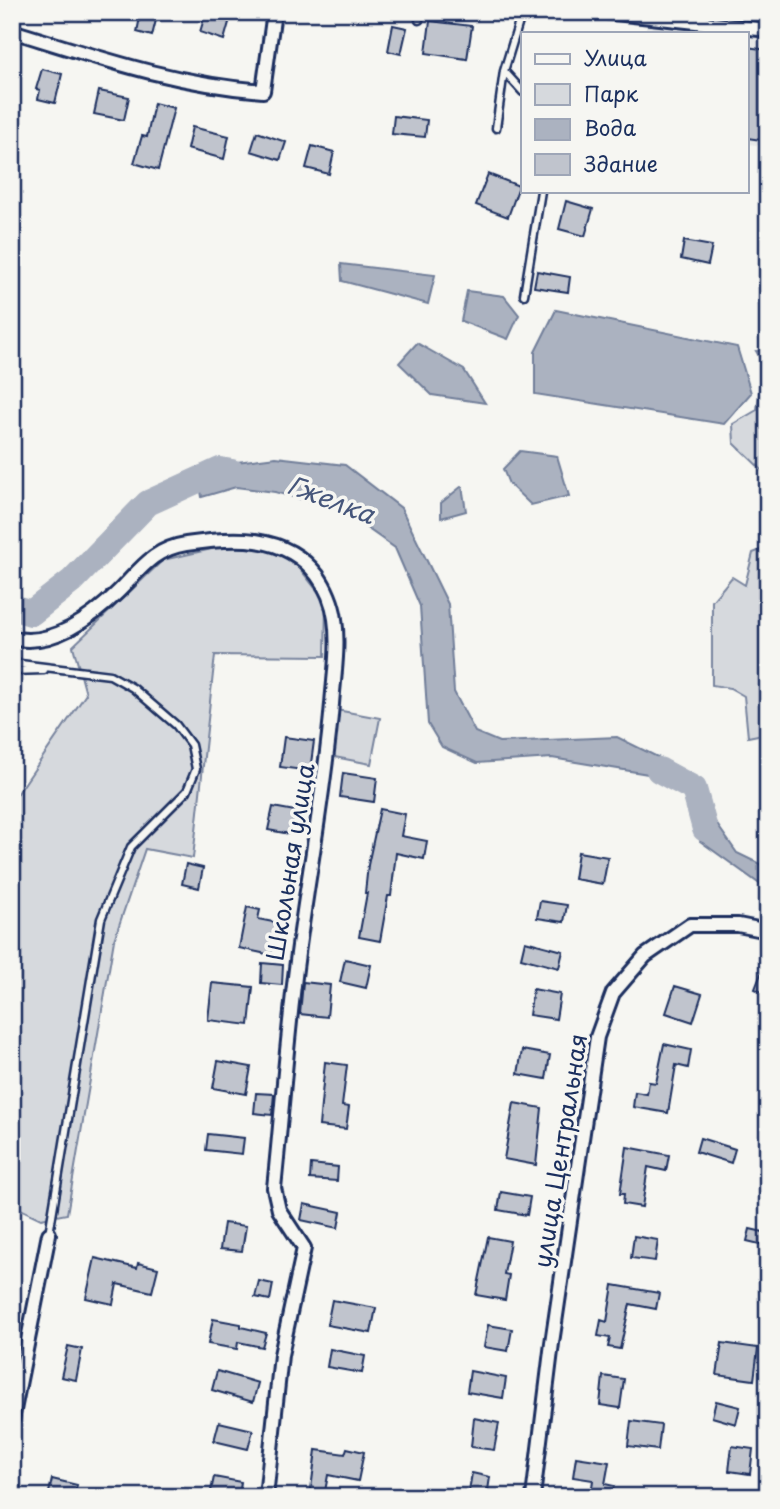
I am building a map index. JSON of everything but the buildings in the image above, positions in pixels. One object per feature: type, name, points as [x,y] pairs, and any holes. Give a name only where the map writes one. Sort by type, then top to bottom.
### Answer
[{"type":"street","points":[[12,31],[158,75],[210,87],[263,91],[274,12]]},
{"type":"street","points":[[606,12],[731,30],[768,30]]},
{"type":"street","name":"Школьная улица","points":[[12,638],[27,642],[57,636],[117,594],[150,557],[164,549],[185,544],[240,538],[267,541],[292,554],[317,574],[329,598],[335,620],[328,760],[296,964],[274,1188],[279,1210],[304,1248],[281,1355],[267,1497]]},
{"type":"street","name":"улица Центральная","points":[[533,1497],[552,1343],[597,1037],[613,993],[645,956],[690,925],[738,925],[768,931]]},
{"type":"street","points":[[12,1420],[49,1234]]},
{"type":"lane","points":[[496,128],[504,71],[522,12]]},
{"type":"lane","points":[[504,71],[521,90]]},
{"type":"lane","points":[[524,295],[541,192]]},
{"type":"lane","points":[[12,663],[110,675],[133,688],[176,725],[191,746],[196,769],[187,790],[131,847],[101,919],[49,1234]]},
{"type":"lane","points":[[12,671],[67,670]]},
{"type":"shaded area","points":[[647,21],[742,32],[645,32]]},
{"type":"shaded area","points":[[748,33],[768,35],[768,146],[748,144]]},
{"type":"green space","points":[[756,351],[768,351],[768,476],[734,443],[733,424],[757,410],[763,363]]},
{"type":"green space","points":[[238,543],[285,550],[326,602],[325,656],[215,655],[193,858],[145,849],[114,940],[67,1214],[41,1219],[12,1205],[12,802],[86,694],[73,646],[163,560]]},
{"type":"green space","points":[[768,547],[768,733],[748,737],[744,696],[730,688],[712,685],[712,601],[732,577],[745,585],[753,553]]},
{"type":"green space","points":[[331,709],[380,718],[371,764],[324,755]]},
{"type":"water","points":[[341,264],[435,275],[428,304],[342,281]]},
{"type":"water","points":[[467,291],[504,296],[519,315],[508,339],[461,321]]},
{"type":"water","points":[[556,310],[737,347],[751,393],[724,424],[535,394],[535,352]]},
{"type":"water","points":[[417,343],[464,370],[485,403],[432,395],[399,363]]},
{"type":"water","points":[[520,451],[557,456],[569,496],[531,505],[509,484],[503,469]]},
{"type":"water","points":[[276,457],[345,465],[401,508],[448,604],[454,692],[475,732],[499,742],[617,737],[676,766],[737,853],[768,868],[768,890],[700,841],[696,800],[648,774],[552,758],[477,763],[442,747],[428,724],[420,606],[395,548],[341,510],[275,492],[236,487],[202,497],[197,467]]},
{"type":"water","points":[[462,486],[466,511],[441,518],[441,503]]},
{"type":"waterway","name":"Гжелка","points":[[12,607],[31,613],[72,581],[148,503],[220,470],[232,472]]},
{"type":"waterway","name":"Гжелка","points":[[659,770],[694,789],[705,829]]}]
